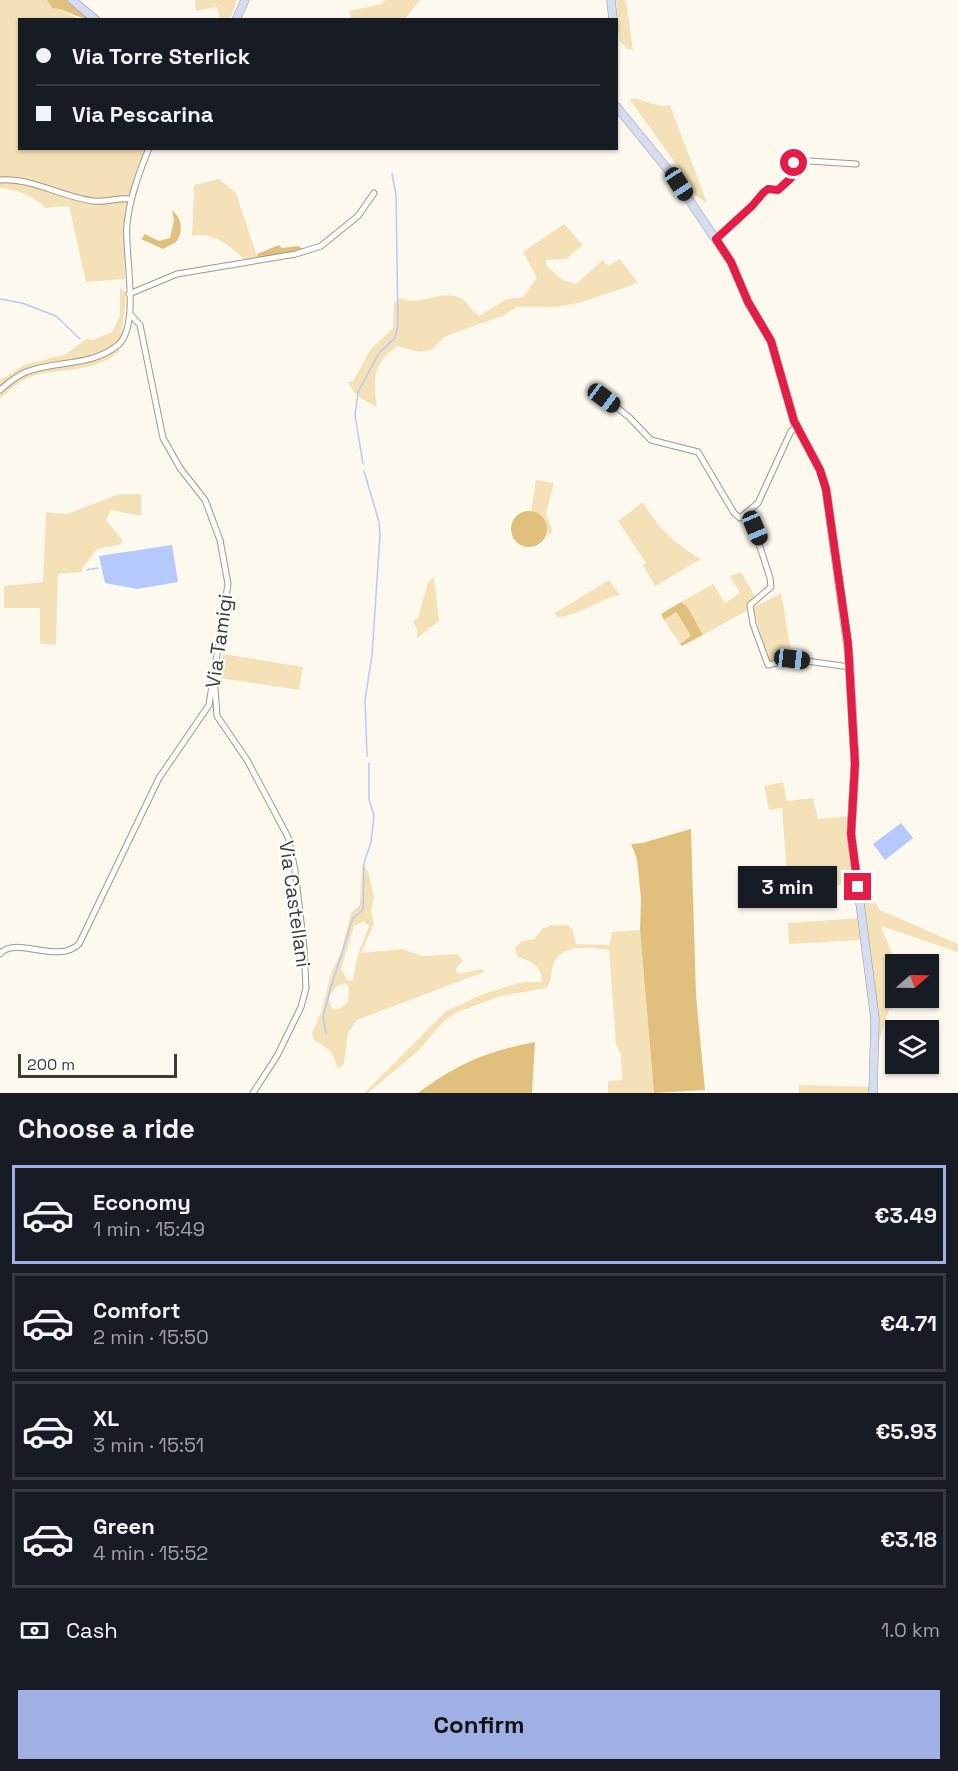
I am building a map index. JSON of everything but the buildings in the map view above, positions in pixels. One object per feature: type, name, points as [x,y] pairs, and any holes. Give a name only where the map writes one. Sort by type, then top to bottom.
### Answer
[{"type":"street","points":[[72,0],[94,18]]},
{"type":"street","points":[[237,18],[245,0]]},
{"type":"street","points":[[611,0],[613,18]]},
{"type":"street","points":[[618,108],[673,176],[731,262],[748,302],[771,341],[796,427],[820,470],[826,489],[843,600],[850,667],[855,764],[851,834],[875,1019],[873,1093]]},
{"type":"street","points":[[0,390],[25,372],[82,362],[108,352],[125,335],[130,314],[126,254],[131,200],[148,150]]},
{"type":"street","points":[[716,239],[768,189],[778,190],[790,180],[794,163],[809,161],[856,164]]},
{"type":"street","points":[[0,180],[28,183],[59,194],[95,201],[131,200]]},
{"type":"street","points":[[129,294],[177,274],[296,254],[321,246],[358,216],[374,192]]},
{"type":"street","name":"Via Tamigi","points":[[0,954],[6,948],[15,947],[65,952],[79,944],[149,797],[171,759],[209,705],[214,685],[228,584],[220,540],[205,500],[180,468],[163,438],[140,325],[130,314]]},
{"type":"street","points":[[604,398],[629,417],[651,440],[698,452],[736,516],[740,518],[749,513],[758,503],[791,431],[796,427]]},
{"type":"street","points":[[749,513],[761,542],[770,578],[771,587],[750,605],[753,624],[768,665],[792,659],[850,667]]},
{"type":"street","name":"Via Castellani","points":[[214,685],[217,716],[247,760],[288,837],[295,870],[304,948],[306,988],[301,1007],[277,1056],[253,1093]]},
{"type":"shaded area","points":[[0,0],[47,0],[52,8],[77,18],[18,18],[18,150],[147,150],[129,196],[115,198],[116,201],[129,201],[124,240],[125,279],[86,282],[69,206],[45,208],[25,194],[0,188]]},
{"type":"shaded area","points":[[47,0],[68,0],[91,18],[81,17],[52,8]]},
{"type":"shaded area","points":[[195,0],[237,0],[228,18],[220,18],[217,7],[196,11]]},
{"type":"shaded area","points":[[386,0],[420,0],[406,18],[351,18],[349,11],[381,4]]},
{"type":"shaded area","points":[[616,0],[626,0],[633,50],[627,49],[619,41]]},
{"type":"shaded area","points":[[634,98],[660,106],[670,105],[707,203],[695,195],[679,168],[630,100]]},
{"type":"shaded area","points":[[219,179],[236,193],[258,259],[246,261],[222,241],[208,236],[192,236],[194,185]]},
{"type":"shaded area","points":[[172,210],[181,225],[176,242],[163,249],[141,239],[145,234],[159,241],[170,238],[174,220]]},
{"type":"shaded area","points":[[564,224],[583,245],[566,259],[546,260],[546,265],[562,280],[576,284],[603,260],[608,266],[620,259],[638,283],[579,303],[556,307],[517,307],[502,316],[444,337],[431,350],[419,352],[398,346],[383,359],[376,373],[377,407],[353,391],[348,382],[353,381],[371,349],[393,328],[394,303],[401,298],[416,301],[446,295],[454,296],[462,299],[479,316],[507,299],[523,297],[537,278],[523,252]]},
{"type":"shaded area","points":[[279,245],[282,248],[298,246],[303,249],[258,259],[257,254]]},
{"type":"shaded area","points":[[120,287],[125,292],[125,300],[119,352],[91,366],[33,376],[18,384],[0,399],[0,394],[16,379],[39,365],[25,369],[0,386],[0,380],[24,365],[66,354],[86,339],[93,340],[112,332],[120,316]]},
{"type":"shaded area","points":[[536,480],[554,483],[546,514],[553,532],[546,537],[548,533],[537,513],[531,512]]},
{"type":"shaded area","points":[[120,494],[141,494],[141,516],[111,510],[106,520],[123,541],[119,545],[97,549],[83,567],[82,572],[58,574],[56,645],[40,644],[40,608],[4,608],[4,586],[43,582],[46,512],[67,514]]},
{"type":"shaded area","points":[[643,502],[668,535],[701,559],[655,586],[643,565],[646,563],[618,521]]},
{"type":"shaded area","points":[[529,511],[542,516],[547,529],[542,542],[529,547],[516,542],[511,529],[516,516]]},
{"type":"shaded area","points":[[741,572],[755,596],[748,603],[748,610],[703,635],[687,606],[681,602],[713,584],[725,603],[740,593],[730,576]]},
{"type":"shaded area","points":[[434,577],[439,621],[417,638],[417,629],[413,621],[418,618],[428,582]]},
{"type":"shaded area","points":[[609,580],[620,595],[573,614],[557,617],[555,613]]},
{"type":"shaded area","points":[[781,593],[792,655],[769,662],[753,608]]},
{"type":"shaded area","points":[[681,602],[687,606],[703,635],[682,646],[680,644],[691,636],[676,612],[664,620],[661,614]]},
{"type":"shaded area","points":[[675,612],[691,636],[680,644],[664,620]]},
{"type":"shaded area","points":[[223,654],[303,667],[299,690],[219,678]]},
{"type":"shaded area","points":[[783,782],[787,801],[813,798],[818,819],[849,816],[848,842],[856,884],[788,887],[782,808],[769,810],[764,786]]},
{"type":"shaded area","points":[[691,829],[696,995],[705,1090],[654,1093],[640,930],[641,898],[637,859],[631,844]]},
{"type":"shaded area","points":[[362,864],[368,871],[374,897],[371,911],[374,924],[361,953],[402,949],[422,956],[458,954],[463,961],[455,969],[458,974],[481,969],[484,972],[357,1020],[348,1033],[344,1064],[338,1069],[331,1051],[314,1040],[312,1033],[322,1010],[331,973],[341,953],[351,913],[360,905]],"holes":[[[364,921],[369,926],[357,958],[353,980],[348,981],[341,969],[354,926]],[[345,983],[349,988],[348,1002],[339,1009],[333,1009],[329,1001],[331,993]]]},
{"type":"shaded area","points":[[861,890],[867,890],[880,910],[958,944],[958,952],[881,926],[892,954],[885,954],[885,1008],[889,1008],[879,1041]]},
{"type":"shaded area","points":[[860,918],[862,940],[789,944],[788,923]]},
{"type":"shaded area","points":[[551,925],[568,925],[573,930],[576,944],[609,945],[612,932],[640,930],[654,1093],[608,1093],[608,1081],[622,1080],[621,1054],[616,1045],[609,950],[577,948],[562,953],[557,959],[547,988],[501,996],[455,1013],[442,1023],[418,1051],[368,1093],[364,1093],[446,1011],[486,993],[522,982],[542,982],[538,968],[517,956],[515,948],[522,941],[534,939],[542,929]]},
{"type":"shaded area","points":[[535,1042],[532,1093],[418,1093],[446,1074],[473,1060],[487,1054]]},
{"type":"shaded area","points":[[799,1085],[871,1087],[870,1093],[799,1093]]},
{"type":"water","points":[[172,545],[178,582],[137,589],[105,583],[99,556]]},
{"type":"water","points":[[901,823],[913,838],[885,860],[873,844]]},
{"type":"waterway","points":[[363,464],[355,415],[358,392],[379,353],[395,338],[398,325],[396,195],[392,174]]},
{"type":"waterway","points":[[0,299],[22,303],[56,316],[80,339]]},
{"type":"waterway","points":[[364,471],[379,522],[380,535],[372,655],[365,700],[367,756]]},
{"type":"waterway","points":[[92,569],[98,568]]},
{"type":"waterway","points":[[326,1033],[323,1017],[331,987],[353,918],[363,910],[364,863],[371,842],[374,816],[369,799],[369,763]]},
{"type":"route","points":[[794,163],[791,166],[793,176],[790,180],[778,190],[768,189],[716,239],[731,262],[748,302],[771,341],[794,421],[820,470],[826,489],[832,517],[848,643],[855,764],[851,834],[858,887]]}]
